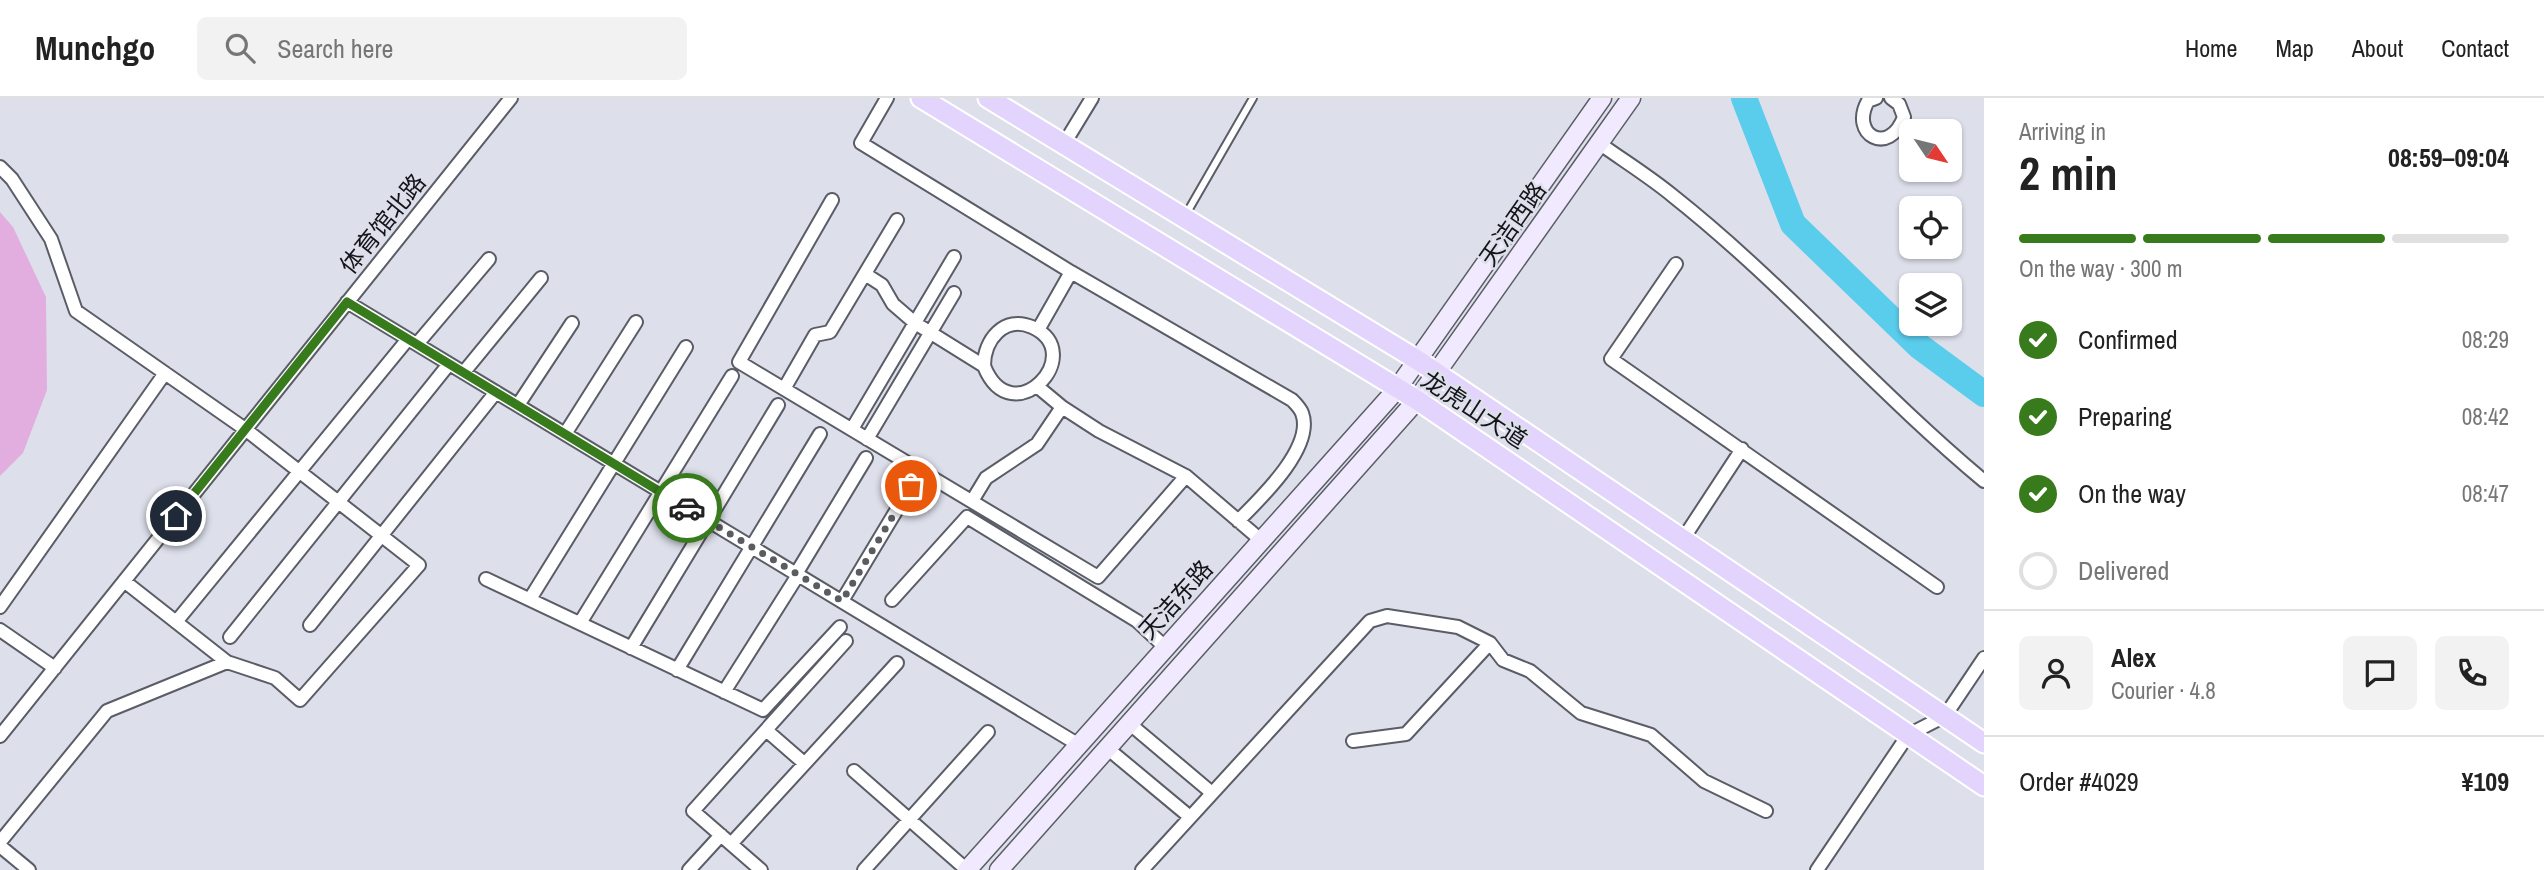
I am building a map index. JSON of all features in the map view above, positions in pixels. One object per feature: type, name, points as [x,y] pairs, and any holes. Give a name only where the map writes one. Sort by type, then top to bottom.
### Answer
[{"type":"main road","name":"龙虎山大道","points":[[921,98],[1418,400],[1984,786]]},
{"type":"main road","name":"龙虎山大道","points":[[988,98],[1419,361],[1984,743]]},
{"type":"main road","name":"天洁西路","points":[[1419,361],[1602,98]]},
{"type":"main road","name":"天洁西路","points":[[1438,374],[1630,100]]},
{"type":"main road","name":"天洁东路","points":[[967,870],[1397,389],[1419,361]]},
{"type":"main road","name":"天洁东路","points":[[999,870],[1418,400],[1438,374]]},
{"type":"street","name":"体育馆北路","points":[[0,736],[510,98]]},
{"type":"street","points":[[887,98],[861,143],[1071,272],[1292,400],[1302,413],[1302,442],[1278,480],[1238,521]]},
{"type":"street","points":[[1064,144],[1092,98]]},
{"type":"street","points":[[1870,99],[1862,111],[1862,123],[1867,132],[1877,138],[1889,138],[1899,131],[1904,117],[1898,100]]},
{"type":"street","points":[[1599,144],[1673,196],[1762,274],[1936,441],[1984,481]]},
{"type":"street","points":[[0,167],[12,179],[51,239],[76,311],[245,429],[419,565],[300,700],[275,678],[227,662],[124,581]]},
{"type":"street","points":[[832,200],[739,362],[1098,577],[1186,476]]},
{"type":"street","points":[[784,388],[815,335],[831,332],[897,220]]},
{"type":"street","points":[[852,429],[954,257]]},
{"type":"street","points":[[176,622],[299,471],[412,341],[489,259]]},
{"type":"street","points":[[1676,264],[1611,359],[1937,587]]},
{"type":"street","points":[[1038,330],[1071,272]]},
{"type":"street","points":[[865,274],[882,285],[893,304],[915,323],[985,366]]},
{"type":"street","points":[[464,372],[541,278]]},
{"type":"street","points":[[867,439],[954,293]]},
{"type":"street","points":[[347,302],[1079,745]]},
{"type":"street","points":[[565,434],[636,322]]},
{"type":"street","points":[[518,405],[572,323]]},
{"type":"street","points":[[1016,324],[1038,330],[1051,347],[1053,358],[1046,379],[1028,392],[1006,391],[996,386],[985,366],[987,343],[1004,327],[1016,324]]},
{"type":"street","points":[[530,600],[686,348]]},
{"type":"street","points":[[230,637],[449,363]]},
{"type":"street","points":[[0,607],[165,373]]},
{"type":"street","points":[[580,623],[732,376]]},
{"type":"street","points":[[1038,387],[1062,407],[1099,431],[1186,476],[1262,541]]},
{"type":"street","points":[[310,625],[496,392]]},
{"type":"street","points":[[631,648],[778,405]]},
{"type":"street","points":[[972,501],[986,478],[1038,444],[1062,407]]},
{"type":"street","points":[[677,670],[820,433]]},
{"type":"street","points":[[1683,539],[1742,449]]},
{"type":"street","points":[[724,692],[866,458]]},
{"type":"street","points":[[842,601],[911,486]]},
{"type":"street","points":[[892,600],[967,517],[1137,621],[1166,648]]},
{"type":"street","points":[[486,579],[763,710],[840,627]]},
{"type":"street","points":[[1142,870],[1370,621],[1387,616],[1458,626],[1490,643],[1503,660],[1530,671],[1581,713],[1651,735],[1704,781],[1766,811]]},
{"type":"street","points":[[0,630],[55,668]]},
{"type":"street","points":[[761,870],[693,811],[846,641]]},
{"type":"street","points":[[1353,741],[1406,734],[1490,643]]},
{"type":"street","points":[[1816,870],[1908,735],[1945,716],[1984,658]]},
{"type":"street","points":[[29,870],[0,844],[107,711],[227,662]]},
{"type":"street","points":[[732,845],[897,663]]},
{"type":"street","points":[[1130,724],[1212,793]]},
{"type":"street","points":[[766,730],[804,763]]},
{"type":"street","points":[[864,870],[988,732]]},
{"type":"street","points":[[1107,748],[1191,817]]},
{"type":"street","points":[[854,771],[967,870]]},
{"type":"street","points":[[689,870],[721,835]]},
{"type":"lane","points":[[1184,218],[1253,98]]},
{"type":"shaded area","points":[[0,212],[13,227],[46,297],[47,390],[23,453],[0,476]]},
{"type":"waterway","points":[[1744,98],[1793,224],[1919,346],[1984,394]]},
{"type":"way so far","points":[[687,508],[842,601],[911,486]]},
{"type":"route","points":[[176,516],[347,302],[687,508]]}]
